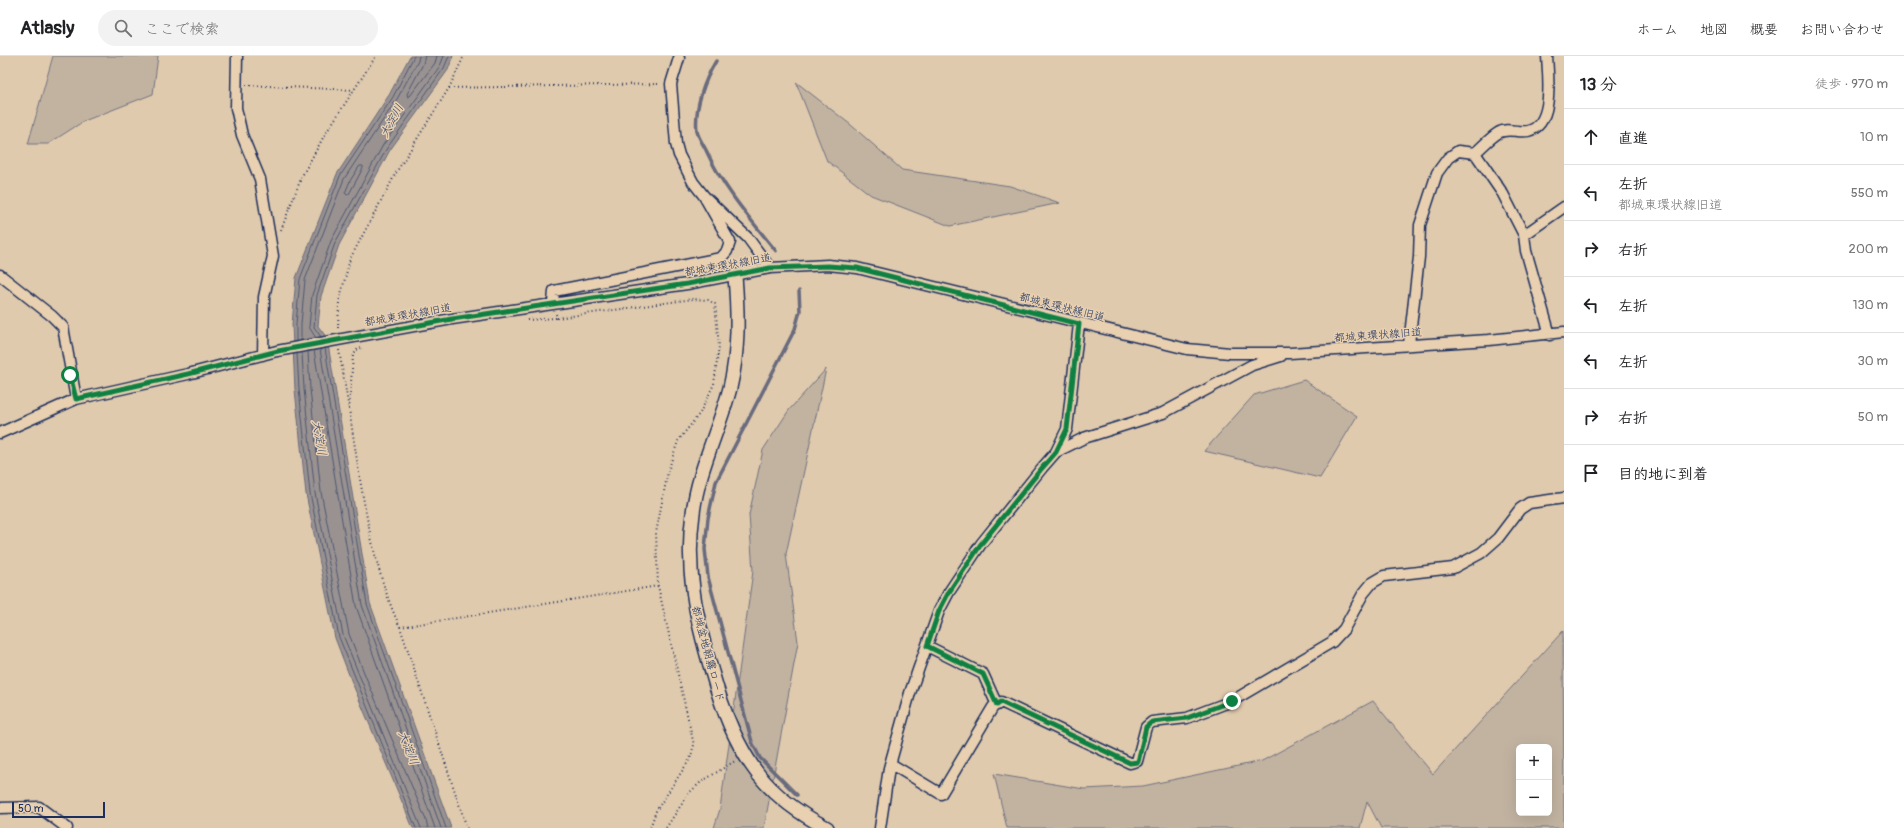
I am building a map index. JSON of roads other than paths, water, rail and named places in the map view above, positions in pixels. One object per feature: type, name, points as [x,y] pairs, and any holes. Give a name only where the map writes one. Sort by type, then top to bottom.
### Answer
[{"type":"street","points":[[237,56],[236,108],[242,135],[260,179],[272,256],[264,297],[263,355]]},
{"type":"street","points":[[1475,154],[1499,132],[1513,130],[1528,131],[1538,124],[1545,115],[1549,94],[1546,56]]},
{"type":"street","points":[[679,58],[671,84],[676,144],[679,155],[692,182],[704,196],[748,238],[770,268]]},
{"type":"street","points":[[1409,344],[1419,257],[1420,225],[1437,173],[1448,158],[1458,150],[1475,154],[1503,194],[1524,235],[1526,251],[1550,335]]},
{"type":"street","points":[[553,303],[554,291],[721,258],[727,251],[730,242],[704,196]]},
{"type":"street","points":[[1524,235],[1564,207]]},
{"type":"street","name":"都城東環状線旧道","points":[[0,433],[76,399],[188,374],[278,351],[553,303],[644,291],[735,276],[770,268],[828,266],[857,268],[1079,324],[1187,349],[1230,353],[1290,353],[1550,335],[1564,332]]},
{"type":"street","points":[[0,275],[52,316],[63,327],[76,399]]},
{"type":"street","name":"都城盆地朝霧ロード","points":[[735,276],[738,314],[737,351],[730,388],[700,480],[693,513],[690,560],[694,609],[719,698],[735,736],[745,754],[759,775],[775,792],[802,815],[827,828]]},
{"type":"street","points":[[880,828],[891,764],[910,692],[939,611],[949,592],[981,544],[1056,452],[1067,429],[1079,324]]},
{"type":"street","points":[[1056,452],[1084,438],[1162,413],[1252,365],[1290,353]]},
{"type":"street","points":[[891,764],[941,794],[993,707],[1001,702],[1130,763],[1138,762],[1146,727],[1152,722],[1187,718],[1232,701],[1332,642],[1344,629],[1363,594],[1372,583],[1384,576],[1453,568],[1481,553],[1498,538],[1520,509],[1529,503],[1564,498]]},
{"type":"street","points":[[927,646],[983,674],[997,705]]},
{"type":"street","points":[[0,808],[39,807],[67,828]]},
{"type":"water","name":"大淀川","points":[[410,56],[453,56],[448,70],[390,150],[339,245],[321,296],[318,326],[327,338],[370,603],[451,828],[413,828],[335,638],[306,494],[295,390],[292,324],[296,278],[337,174],[389,95]]},
{"type":"waterway","points":[[716,61],[704,85],[699,103],[697,113],[697,131],[699,138],[720,177],[747,215],[776,251]]},
{"type":"waterway","points":[[797,795],[760,758],[752,742],[708,577],[705,549],[708,518],[716,482],[795,329],[800,311],[799,291]]}]
